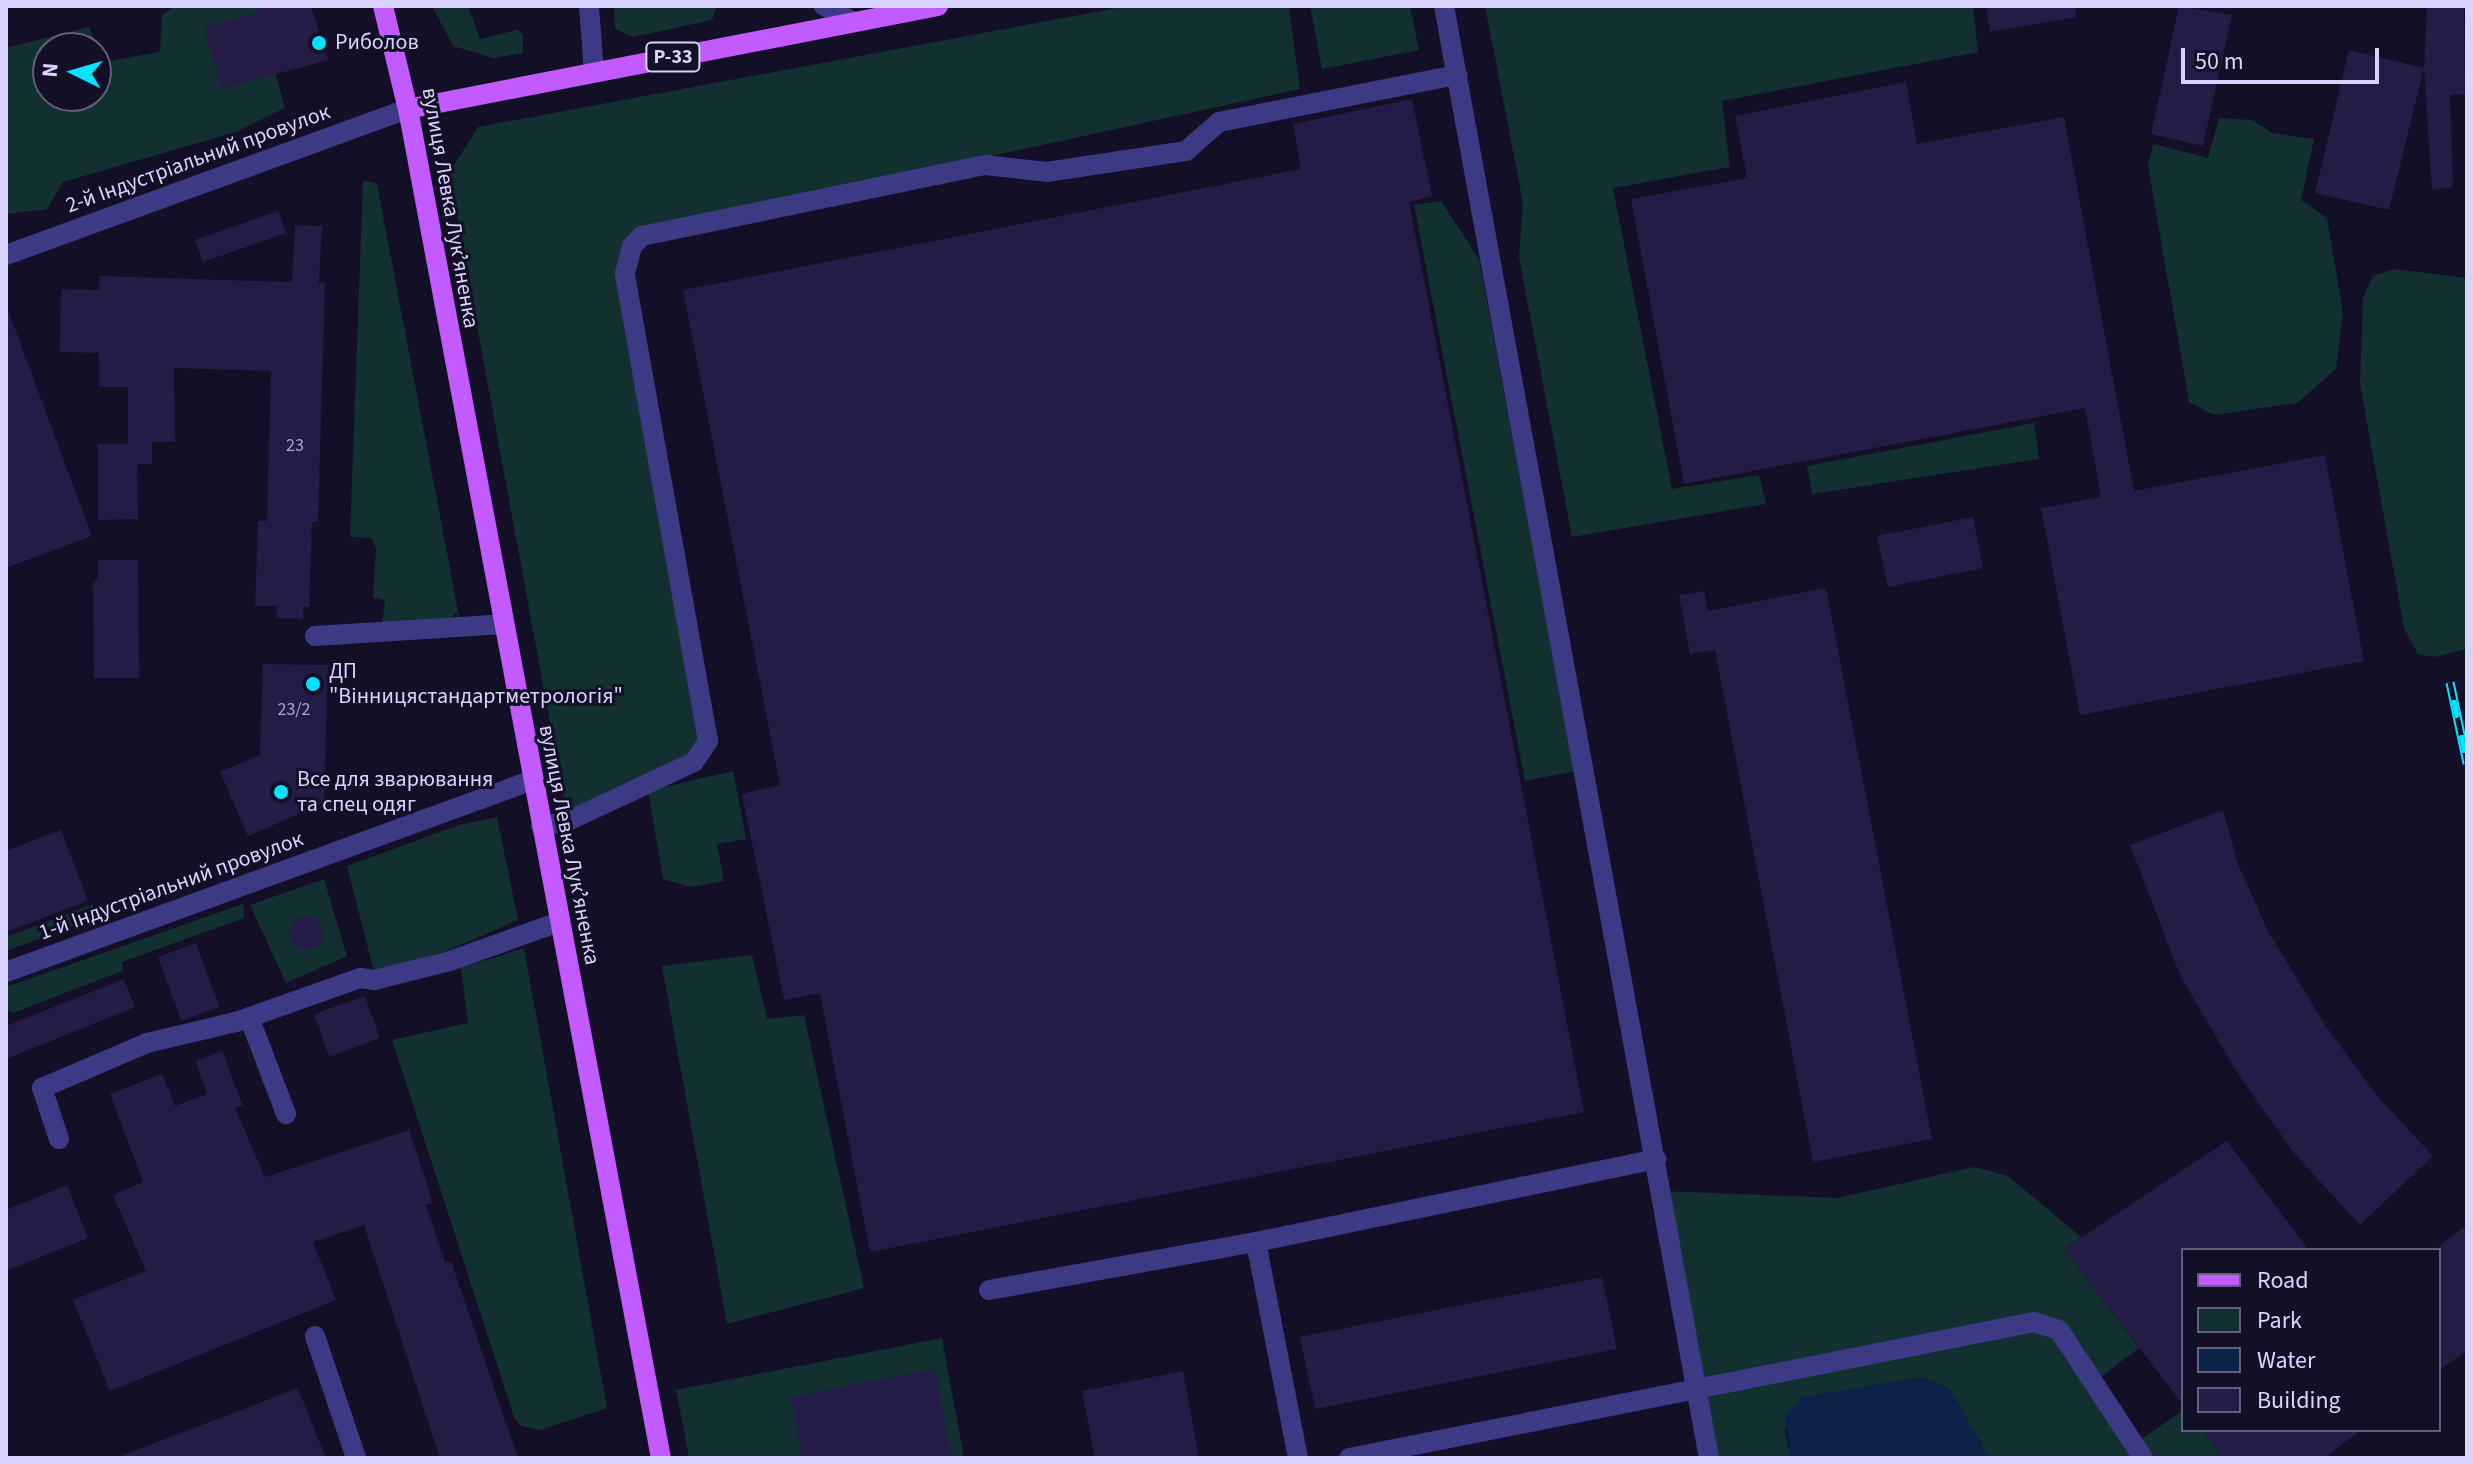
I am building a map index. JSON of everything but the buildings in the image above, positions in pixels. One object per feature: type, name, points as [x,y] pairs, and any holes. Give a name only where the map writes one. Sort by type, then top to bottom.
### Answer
[{"type":"main road","name":"вулиця Левка Лукʼяненка","points":[[383,6],[408,109],[661,1458]]},
{"type":"main road","name":"Р-33","points":[[408,109],[938,6]]},
{"type":"street","points":[[589,6],[594,72]]},
{"type":"street","points":[[824,6],[854,22]]},
{"type":"street","points":[[1444,6],[1709,1458]]},
{"type":"street","points":[[541,826],[568,821],[694,762],[708,741],[625,273],[632,246],[642,236],[985,165],[1047,172],[1186,151],[1219,122],[1457,75]]},
{"type":"street","name":"2-й Індустріальний провулок","points":[[6,255],[408,109]]},
{"type":"street","points":[[315,636],[504,624]]},
{"type":"street","name":"1-й Індустріальний провулок","points":[[6,972],[533,780]]},
{"type":"street","points":[[59,1139],[42,1088],[147,1043],[249,1017],[360,978],[374,980],[450,961],[559,922]]},
{"type":"street","points":[[249,1017],[286,1114]]},
{"type":"street","points":[[989,1290],[1256,1242],[1656,1159]]},
{"type":"street","points":[[1256,1242],[1298,1458]]},
{"type":"street","points":[[1349,1458],[2034,1322],[2059,1330],[2143,1458]]},
{"type":"street","points":[[315,1336],[356,1458]]},
{"type":"green space","points":[[175,6],[257,6],[285,108],[236,132],[63,182],[47,209],[6,214],[6,48],[32,41],[32,112],[112,112],[112,60],[160,52],[162,15]]},
{"type":"green space","points":[[432,6],[468,6],[480,39],[517,30],[523,34],[523,53],[494,58],[453,46]]},
{"type":"green space","points":[[614,6],[717,6],[712,20],[633,37],[615,29]]},
{"type":"green space","points":[[1128,6],[1289,8],[1300,89],[656,229],[626,258],[706,749],[568,821],[449,173],[478,127]]},
{"type":"green space","points":[[1310,6],[1410,6],[1419,50],[1322,69]]},
{"type":"green space","points":[[1485,6],[1973,6],[1978,52],[1722,101],[1730,167],[1613,188],[1672,489],[1759,475],[1766,504],[1572,537],[1519,257],[1523,203]]},
{"type":"green space","points":[[89,27],[91,32],[69,32]]},
{"type":"green space","points":[[2219,118],[2252,120],[2272,133],[2314,139],[2301,200],[2327,218],[2343,313],[2336,369],[2297,403],[2214,415],[2189,402],[2148,166],[2153,144],[2208,158]]},
{"type":"green space","points":[[363,180],[377,184],[462,632],[456,612],[451,618],[382,624],[385,600],[373,598],[376,548],[371,538],[350,537]]},
{"type":"green space","points":[[1441,201],[1479,259],[1575,771],[1525,781],[1414,205]]},
{"type":"green space","points":[[2394,269],[2467,278],[2467,649],[2434,657],[2418,654],[2404,628],[2360,384],[2363,298],[2373,276]]},
{"type":"green space","points":[[2034,423],[2039,459],[1812,494],[1807,466]]},
{"type":"green space","points":[[733,771],[746,839],[717,844],[724,881],[690,887],[663,879],[648,791]]},
{"type":"green space","points":[[497,817],[518,920],[446,951],[374,972],[347,866],[459,825]]},
{"type":"green space","points":[[324,879],[347,956],[286,983],[250,905]]},
{"type":"green space","points":[[93,904],[97,917],[6,951],[6,937]]},
{"type":"green space","points":[[243,904],[244,918],[122,962],[123,971],[13,1013],[6,1009],[6,987]]},
{"type":"green space","points":[[524,948],[607,1408],[540,1430],[521,1426],[514,1417],[392,1040],[468,1023],[461,968]]},
{"type":"green space","points":[[752,955],[767,1019],[804,1015],[864,1288],[727,1324],[662,966]]},
{"type":"green space","points":[[1974,1167],[2008,1176],[2081,1237],[2064,1249],[2139,1348],[2094,1382],[2135,1444],[2181,1411],[2181,1432],[2204,1432],[2223,1458],[1989,1458],[1950,1389],[1922,1377],[1800,1398],[1785,1431],[1791,1458],[1709,1458],[1662,1191],[1838,1198]]},
{"type":"green space","points":[[942,1338],[964,1458],[689,1458],[676,1390]]},
{"type":"water","points":[[1922,1377],[1950,1389],[1989,1458],[1791,1458],[1785,1417],[1800,1398]]},
{"type":"railway","points":[[2450,682],[2467,763]]},
{"type":"place","name":"Риболов","points":[[319,43]]},
{"type":"place","name":"ДП \"Вінницястандартметрологія\"","points":[[313,684]]},
{"type":"place","name":"Все для зварювання та спец одяг","points":[[281,792]]}]
